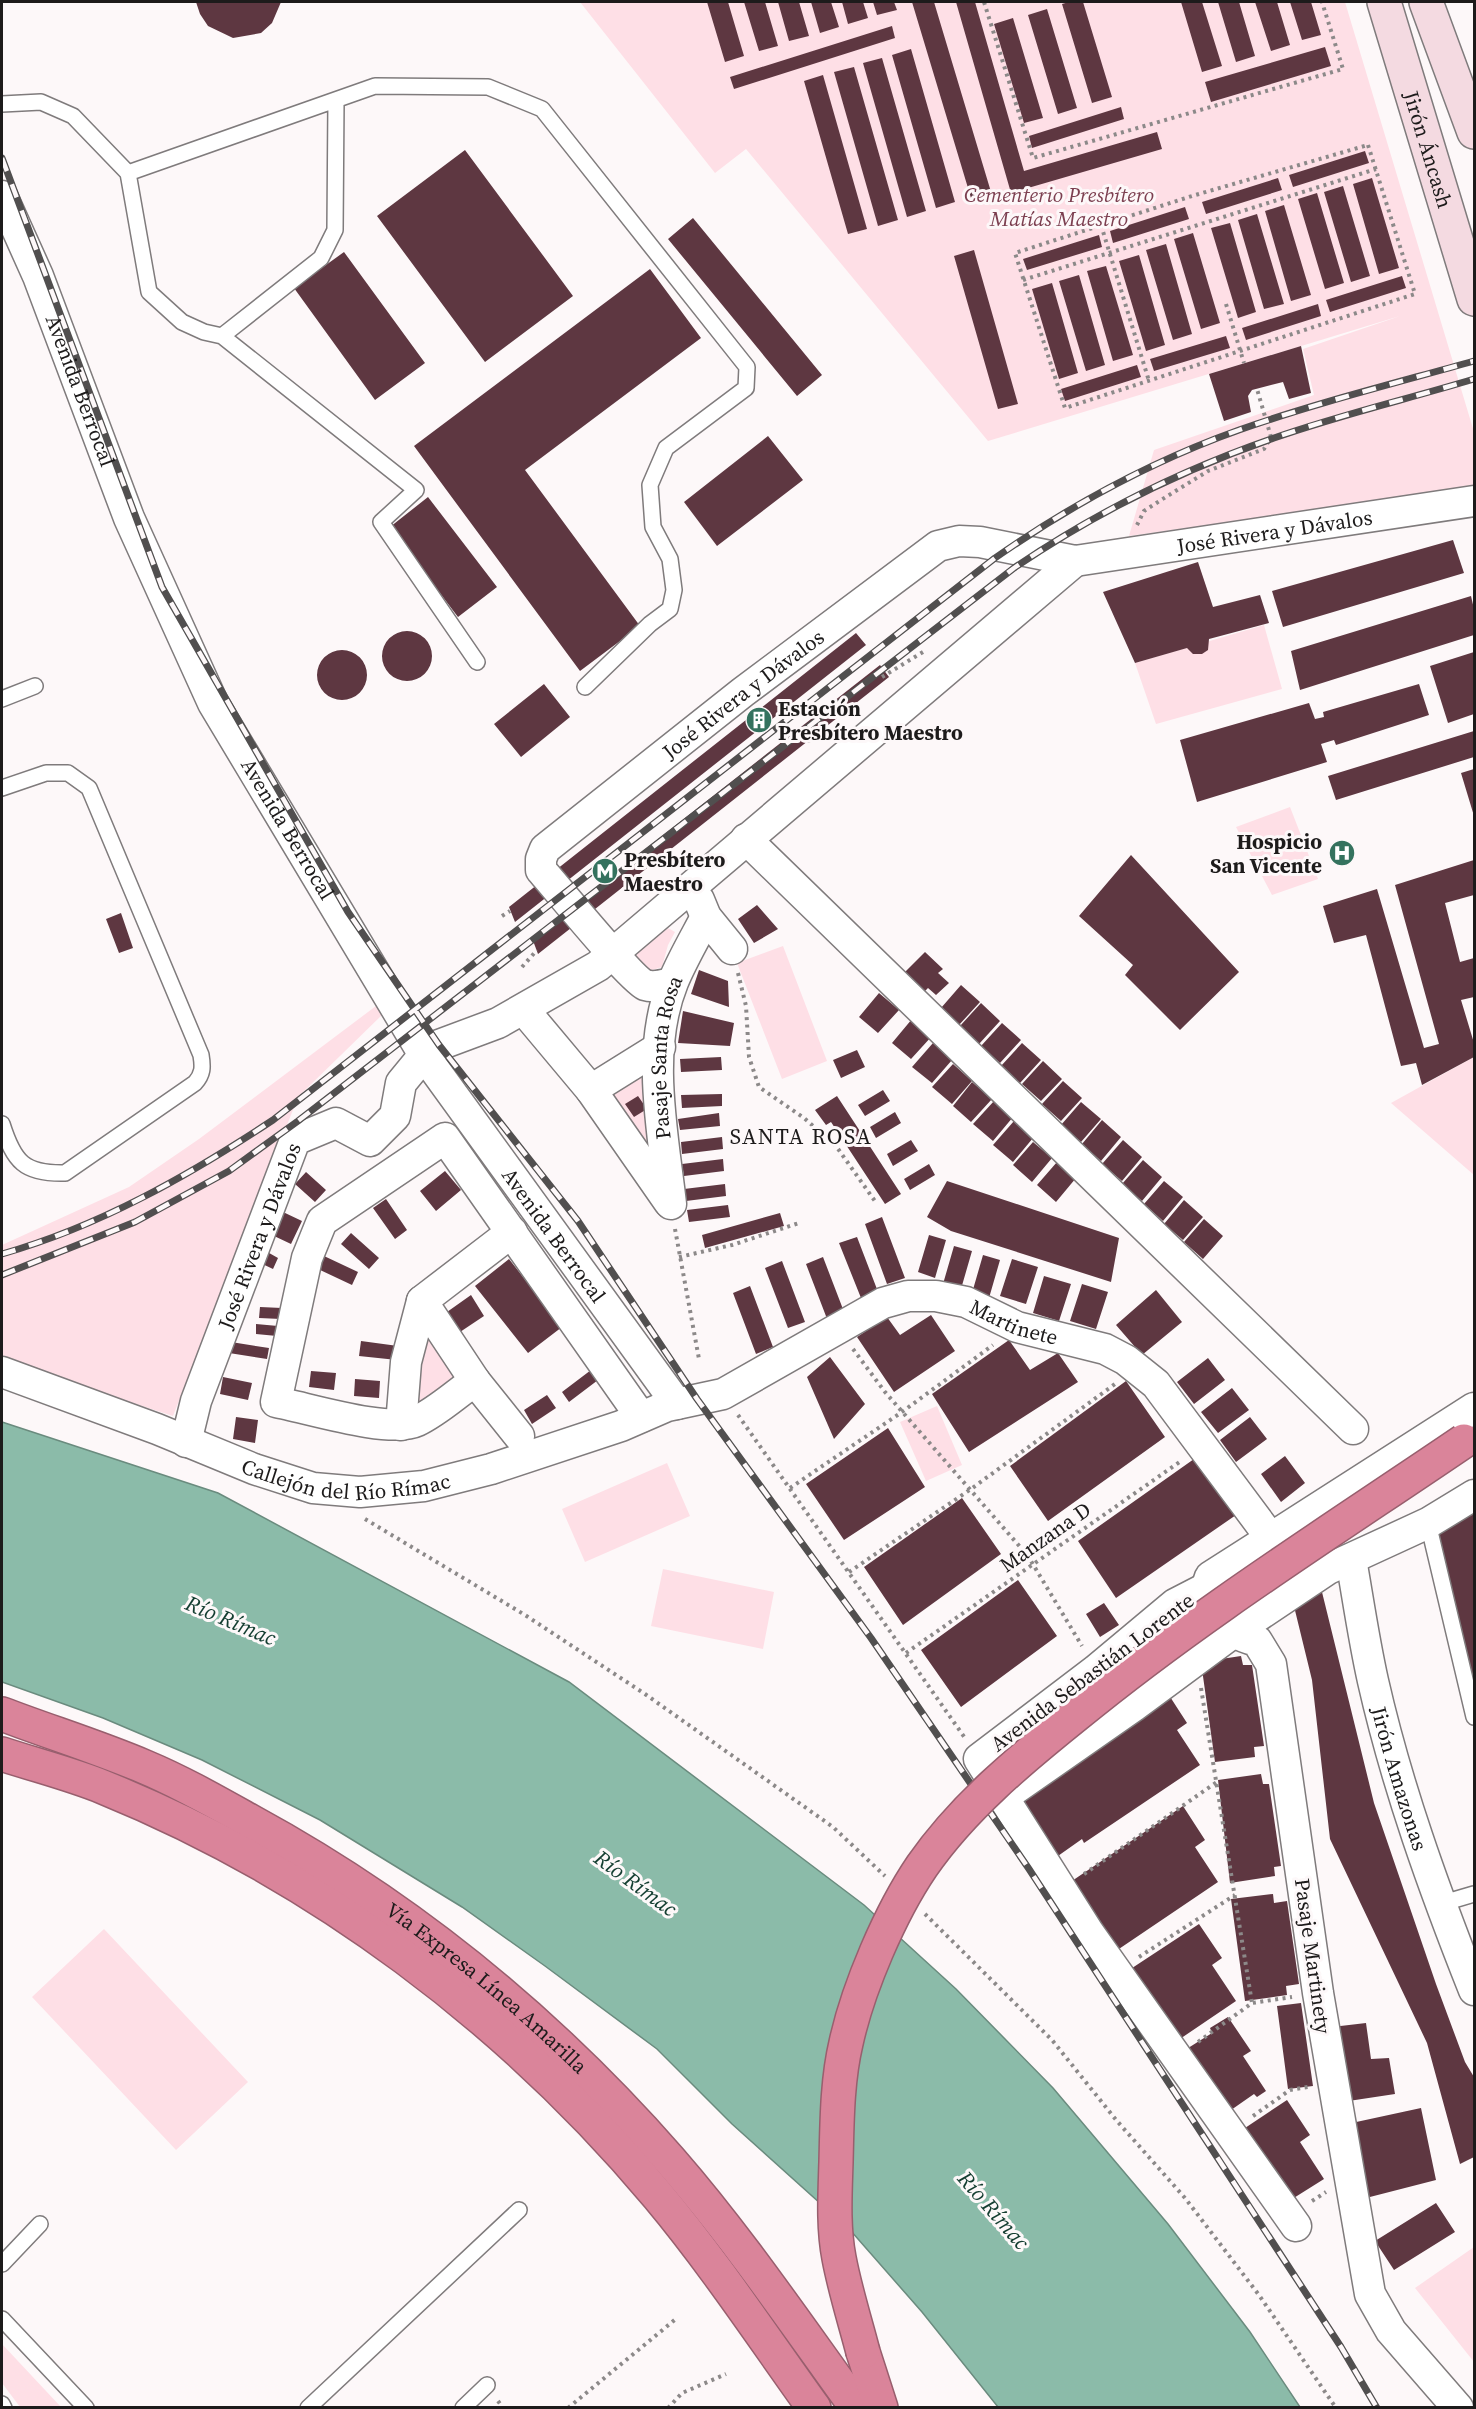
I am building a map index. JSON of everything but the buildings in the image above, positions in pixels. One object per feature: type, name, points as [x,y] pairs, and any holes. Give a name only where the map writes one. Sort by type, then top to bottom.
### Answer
[{"type":"highway","points":[[881,2408],[862,2352],[839,2258],[834,2204],[837,2116],[846,2043],[872,1964],[893,1913],[922,1865],[963,1817],[1012,1767],[1111,1686],[1210,1613],[1469,1437]]},
{"type":"highway","name":"Vía Expresa Línea Amarilla","points":[[2,1714],[145,1767],[272,1832],[391,1907],[500,1990],[575,2060],[669,2159],[748,2257],[857,2408]]},
{"type":"highway","name":"Vía Expresa Línea Amarilla","points":[[2,1754],[101,1786],[198,1831],[308,1893],[430,1976],[526,2058],[616,2148],[699,2247],[814,2408]]},
{"type":"main road","name":"Jirón Áncash","points":[[1384,2],[1472,281]]},
{"type":"main road","points":[[1426,2],[1474,132]]},
{"type":"street","name":"Avenida Berrocal","points":[[2,196],[38,276],[129,518],[213,703],[424,1055],[699,1399]]},
{"type":"street","name":"José Rivera y Dávalos","points":[[613,953],[541,870],[540,860],[545,849],[743,692],[938,546],[959,540],[980,542],[1075,561],[1474,501]]},
{"type":"street","name":"José Rivera y Dávalos","points":[[186,1442],[196,1401],[295,1140],[336,1123],[370,1141],[395,1116],[401,1083],[424,1055],[440,1045],[498,1023],[524,1010],[598,966],[1075,561]]},
{"type":"street","points":[[746,839],[1353,1429]]},
{"type":"street","points":[[694,883],[706,917],[732,949]]},
{"type":"street","name":"Pasaje Santa Rosa","points":[[671,1204],[658,1095],[661,1027],[672,983],[706,917]]},
{"type":"street","points":[[613,953],[643,984],[658,987],[672,983]]},
{"type":"street","points":[[524,1010],[591,1090],[671,1204]]},
{"type":"street","points":[[591,1090],[660,1047]]},
{"type":"street","points":[[475,1381],[417,1421],[401,1425],[375,1424],[276,1402],[307,1257],[322,1221],[445,1138],[641,1417]]},
{"type":"street","points":[[401,1425],[406,1362],[422,1301],[512,1232]]},
{"type":"street","name":"Martinete","points":[[699,1399],[883,1303],[908,1296],[936,1296],[966,1302],[1017,1327],[1105,1349],[1156,1383],[1270,1537]]},
{"type":"street","points":[[422,1301],[475,1381],[519,1436]]},
{"type":"street","name":"Callejón del Río Rímac","points":[[2,1372],[254,1469],[313,1488],[360,1492],[424,1486],[491,1469],[699,1399]]},
{"type":"street","points":[[1206,1588],[1210,1577],[1474,1408]]},
{"type":"street","points":[[1002,1798],[1134,1706],[1234,1632],[1328,1569],[1428,1523],[1474,1495]]},
{"type":"street","name":"Jirón Amazonas","points":[[1351,1559],[1373,1680],[1412,1822],[1440,1904],[1474,1990]]},
{"type":"street","name":"Pasaje Martinety","points":[[1206,1588],[1206,1601],[1218,1622],[1234,1632],[1257,1641],[1271,1664],[1318,1993],[1370,2294],[1391,2331],[1458,2408]]},
{"type":"street","name":"Avenida Sebastián Lorente","points":[[979,1759],[1096,1670],[1175,1604],[1206,1588]]},
{"type":"street","points":[[979,1759],[1116,1972],[1293,2221]]},
{"type":"lane","points":[[128,173],[375,87],[488,87],[542,109],[747,367],[746,388],[666,448],[650,485],[653,526],[670,559],[674,590],[670,609],[650,624],[585,687]]},
{"type":"lane","points":[[222,336],[321,258],[335,230],[336,100]]},
{"type":"lane","points":[[2,104],[41,102],[73,116],[128,173],[149,292],[182,322],[204,332],[222,336],[416,490],[381,522],[477,662]]},
{"type":"lane","points":[[2,699],[35,686]]},
{"type":"lane","points":[[2,788],[46,773],[68,773],[89,788],[201,1055],[203,1067],[202,1076],[195,1083],[65,1173],[41,1174],[6,1152],[2,1124]]},
{"type":"lane","points":[[1428,1523],[1474,1717]]},
{"type":"lane","points":[[1440,1904],[1474,1894]]},
{"type":"lane","points":[[308,2408],[519,2211]]},
{"type":"lane","points":[[2,2264],[39,2224]]},
{"type":"lane","points":[[2,2319],[86,2408]]},
{"type":"lane","points":[[463,2408],[487,2385]]},
{"type":"path","points":[[984,2],[1033,159],[1343,69],[1322,2]]},
{"type":"path","points":[[1368,145],[1415,294],[1065,408],[1015,253],[1101,225],[1368,145]]},
{"type":"path","points":[[1023,280],[1376,169]]},
{"type":"path","points":[[1101,225],[1149,381]]},
{"type":"path","points":[[1226,304],[1244,363]]},
{"type":"path","points":[[1122,555],[1144,511],[1208,471],[1264,449],[1271,437],[1257,389]]},
{"type":"path","points":[[807,741],[831,733]]},
{"type":"path","points":[[502,916],[510,911]]},
{"type":"path","points":[[732,949],[746,1006],[749,1057],[759,1087],[804,1118],[836,1146],[877,1204]]},
{"type":"path","points":[[522,967],[537,950]]},
{"type":"path","points":[[671,1204],[699,1359]]},
{"type":"path","points":[[679,1257],[732,1245],[799,1223]]},
{"type":"path","points":[[790,1488],[902,1412],[1017,1327]]},
{"type":"path","points":[[837,1328],[902,1412],[972,1489],[1033,1564],[1096,1670]]},
{"type":"path","points":[[849,1572],[972,1489],[1136,1368]]},
{"type":"path","points":[[699,1399],[790,1488],[979,1759]]},
{"type":"path","name":"Manzana D","points":[[906,1653],[1202,1446]]},
{"type":"path","points":[[1193,1662],[1201,1683],[1252,2003]]},
{"type":"path","points":[[1061,1889],[1217,1782]]},
{"type":"path","points":[[1116,1972],[1235,1895]]},
{"type":"path","points":[[1176,2058],[1252,2003],[1318,1993]]},
{"type":"path","points":[[1230,2132],[1290,2090],[1333,2083]]},
{"type":"path","points":[[1293,2221],[1348,2177]]},
{"type":"path","points":[[568,2408],[677,2318]]},
{"type":"path","points":[[668,2408],[681,2392],[726,2374]]},
{"type":"green space","name":"Cementerio Presbítero Matías Maestro","points":[[580,2],[1345,2],[1474,432],[1474,488],[1129,536],[1154,450],[1314,395],[1303,349],[1400,316],[988,441],[746,149],[715,173]]},
{"type":"green space","points":[[1264,625],[1282,689],[1156,724],[1135,663]]},
{"type":"green space","points":[[1290,807],[1318,879],[1272,895],[1236,827]]},
{"type":"green space","points":[[668,928],[675,932],[668,945],[662,967],[646,972],[636,959],[637,953]]},
{"type":"green space","points":[[783,946],[827,1061],[782,1079],[737,963]]},
{"type":"green space","points":[[376,1006],[383,1014],[298,1097],[173,1416],[2,1361],[2,1245],[129,1187],[199,1139]]},
{"type":"green space","points":[[1474,1057],[1474,1175],[1391,1103]]},
{"type":"green space","points":[[641,1074],[646,1075],[653,1144],[647,1145],[611,1096]]},
{"type":"green space","points":[[422,1301],[475,1381],[417,1421]]},
{"type":"green space","points":[[937,1406],[962,1465],[926,1481],[900,1422]]},
{"type":"green space","points":[[667,1463],[690,1516],[585,1562],[562,1509]]},
{"type":"green space","points":[[663,1569],[774,1592],[763,1649],[651,1626]]},
{"type":"green space","points":[[104,1929],[248,2082],[176,2150],[32,1997]]},
{"type":"green space","points":[[1474,2247],[1474,2362],[1415,2288]]},
{"type":"green space","points":[[2,2344],[61,2407],[20,2407],[2,2383]]},
{"type":"water","name":"Río Rímac","points":[[2,1422],[218,1493],[569,1682],[864,1905],[956,1989],[1053,2088],[1168,2224],[1250,2332],[1300,2407],[998,2407],[922,2312],[851,2231],[732,2124],[657,2049],[545,1966],[462,1907],[320,1820],[202,1760],[103,1718],[2,1682]]},
{"type":"railway","points":[[2,158],[162,587],[348,912],[439,1045],[578,1221],[697,1399],[871,1638],[1029,1869],[1341,2347],[1377,2408]]},
{"type":"railway","points":[[2,1254],[74,1229],[142,1198],[209,1161],[273,1120],[995,558],[1053,520],[1144,470],[1207,442],[1327,402],[1474,361]]},
{"type":"railway","points":[[2,1275],[135,1222],[229,1171],[298,1121],[1014,568],[1076,529],[1140,494],[1239,451],[1323,422],[1474,379]]},
{"type":"place","name":"Estación Presbítero Maestro","points":[[759,720]]},
{"type":"place","name":"Hospicio San Vicente","points":[[1342,853]]},
{"type":"place","name":"Presbítero Maestro","points":[[605,871]]},
{"type":"district","name":"SANTA ROSA","points":[[801,1136]]}]
